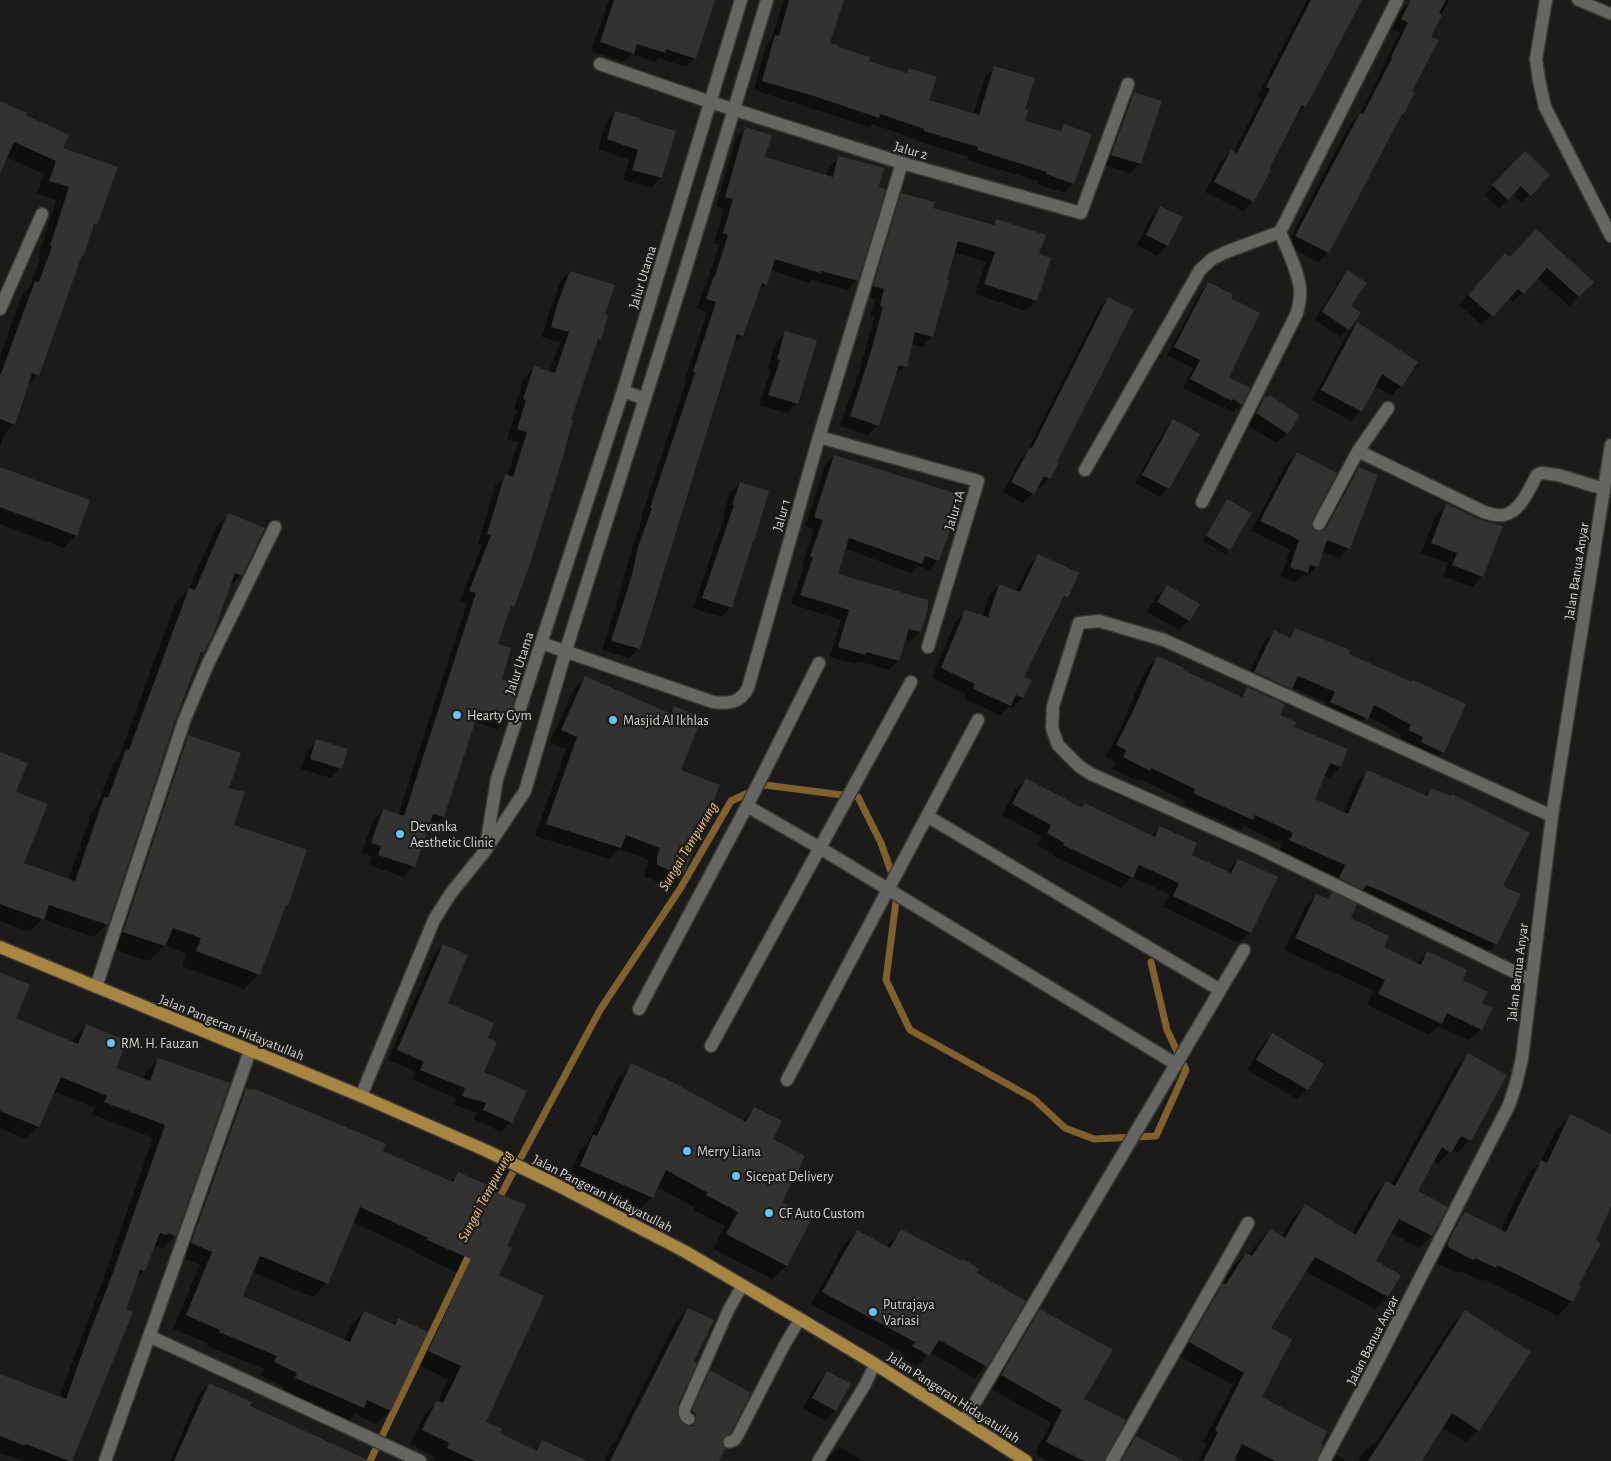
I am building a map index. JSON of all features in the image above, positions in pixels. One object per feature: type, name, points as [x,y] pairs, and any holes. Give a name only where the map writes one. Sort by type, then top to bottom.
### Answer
[{"type":"main road","name":"Jalan Pangeran Hidayatullah","points":[[0,947],[361,1096],[487,1151],[553,1183],[684,1251],[800,1319],[875,1364],[1026,1461]]},
{"type":"street","name":"Jalur Utama","points":[[485,851],[497,779],[623,391],[741,0]]},
{"type":"street","points":[[361,1096],[434,920],[451,893],[485,851],[525,790],[566,650],[767,0]]},
{"type":"street","points":[[1085,470],[1200,270],[1212,259],[1226,252],[1280,232],[1396,0]]},
{"type":"street","points":[[1546,0],[1536,59],[1545,107],[1611,236]]},
{"type":"street","points":[[600,64],[710,102]]},
{"type":"street","name":"Jalur 2","points":[[710,102],[902,163],[1081,213],[1128,84]]},
{"type":"street","name":"Jalur 1","points":[[541,642],[713,702],[727,704],[744,694],[748,688],[819,437],[902,163]]},
{"type":"street","points":[[0,309],[42,214]]},
{"type":"street","points":[[1202,502],[1297,313],[1300,288],[1280,232]]},
{"type":"street","points":[[623,391],[645,399]]},
{"type":"street","points":[[1320,524],[1358,451],[1388,408]]},
{"type":"street","name":"Jalur 1A","points":[[819,437],[978,481],[928,647]]},
{"type":"street","name":"Jalan Banua Anyar","points":[[1324,1461],[1381,1356],[1508,1105],[1516,1084],[1522,1058],[1552,816],[1611,446]]},
{"type":"street","points":[[1358,451],[1484,512],[1496,515],[1504,515],[1514,511],[1537,475],[1541,473],[1558,475],[1604,489]]},
{"type":"street","points":[[96,987],[184,721],[207,666],[275,527]]},
{"type":"street","points":[[1532,980],[1261,849],[1091,774],[1079,766],[1058,745],[1052,728],[1052,706],[1079,623],[1099,620],[1164,640],[1552,816]]},
{"type":"street","points":[[639,1009],[747,806],[819,663]]},
{"type":"street","points":[[711,1046],[910,682]]},
{"type":"street","points":[[787,1080],[978,720]]},
{"type":"street","points":[[747,806],[820,848],[1176,1064]]},
{"type":"street","points":[[927,816],[1220,990]]},
{"type":"street","points":[[964,1421],[1244,950]]},
{"type":"street","points":[[105,1461],[250,1051]]},
{"type":"street","points":[[1112,1461],[1248,1223]]},
{"type":"street","points":[[149,1336],[420,1461]]},
{"type":"lane","points":[[1578,0],[1611,14]]},
{"type":"lane","points":[[689,1419],[684,1413],[685,1408],[729,1309],[742,1286]]},
{"type":"lane","points":[[729,1442],[735,1440],[738,1436],[785,1344],[800,1319]]},
{"type":"lane","points":[[818,1461],[865,1385],[875,1364]]},
{"type":"building","points":[[614,0],[715,0],[696,59],[666,49],[665,53],[637,44],[634,54],[600,42]]},
{"type":"building","points":[[789,0],[844,0],[830,43],[870,57],[869,61],[907,73],[909,68],[937,77],[929,100],[979,115],[994,66],[1035,78],[1025,109],[1028,110],[1025,121],[1061,131],[1064,124],[1092,134],[1074,184],[1046,174],[1047,172],[977,150],[978,147],[924,131],[924,129],[880,114],[879,118],[762,81],[775,35],[779,36]]},
{"type":"building","points":[[1311,0],[1362,0],[1306,107],[1302,105],[1254,202],[1214,182],[1231,150],[1237,153],[1270,89],[1266,87]]},
{"type":"building","points":[[1411,0],[1446,0],[1439,13],[1442,15],[1431,37],[1439,40],[1412,91],[1415,92],[1404,114],[1402,114],[1329,253],[1295,236],[1360,113],[1363,114],[1392,58],[1408,23],[1401,19]]},
{"type":"building","points":[[1134,92],[1162,101],[1141,164],[1111,155]]},
{"type":"building","points":[[0,101],[69,135],[63,148],[118,167],[97,225],[94,224],[84,256],[82,255],[39,376],[32,373],[15,425],[0,419],[0,376],[35,281],[39,282],[52,246],[50,246],[69,187],[49,181],[56,161],[14,142],[0,174]]},
{"type":"building","points":[[615,111],[676,131],[662,178],[632,170],[638,150],[607,139]]},
{"type":"building","points":[[745,127],[772,135],[765,157],[833,177],[838,156],[884,168],[879,187],[886,189],[858,281],[821,271],[820,273],[775,259],[767,285],[762,283],[743,336],[737,334],[640,649],[611,641],[632,575],[638,547],[652,508],[650,508],[695,373],[693,372],[716,302],[706,299],[728,235],[723,233],[733,199],[725,197]]},
{"type":"building","points":[[1525,151],[1550,175],[1531,196],[1521,186],[1508,200],[1492,185]]},
{"type":"building","points":[[901,193],[935,202],[933,208],[994,225],[996,219],[1046,235],[1039,254],[1051,258],[1037,301],[984,284],[995,252],[958,241],[933,337],[915,332],[907,367],[899,365],[879,426],[850,416],[883,307],[880,306],[884,289],[873,286]]},
{"type":"building","points":[[1160,206],[1183,217],[1168,246],[1146,235]]},
{"type":"building","points":[[1536,229],[1594,282],[1579,297],[1547,268],[1524,294],[1518,289],[1493,317],[1468,295],[1505,253],[1510,257]]},
{"type":"building","points":[[1347,270],[1367,283],[1351,306],[1361,313],[1349,330],[1322,312]]},
{"type":"building","points":[[570,271],[615,285],[605,314],[608,315],[601,340],[598,339],[571,420],[573,421],[566,447],[530,564],[514,607],[511,606],[498,644],[511,648],[502,679],[519,685],[508,720],[479,710],[444,817],[433,814],[415,867],[378,855],[381,846],[371,843],[383,809],[404,816],[476,593],[469,591],[491,535],[487,534],[505,474],[513,477],[527,432],[517,429],[526,400],[523,399],[534,366],[555,373],[569,332],[551,327]]},
{"type":"building","points":[[1208,282],[1233,294],[1231,298],[1260,313],[1229,377],[1250,388],[1242,405],[1190,379],[1200,360],[1174,347]]},
{"type":"building","points":[[1108,297],[1134,310],[1057,462],[1059,463],[1050,479],[1044,476],[1034,494],[1011,482],[1030,447],[1032,448]]},
{"type":"building","points":[[1357,322],[1418,362],[1402,387],[1382,374],[1362,412],[1321,390]]},
{"type":"building","points":[[785,331],[817,340],[798,404],[768,395],[780,360],[777,359]]},
{"type":"building","points":[[1270,395],[1300,415],[1288,434],[1256,413],[1265,396],[1268,398]]},
{"type":"building","points":[[1173,419],[1200,434],[1169,489],[1142,475]]},
{"type":"building","points":[[1297,452],[1337,473],[1312,521],[1312,528],[1316,531],[1323,531],[1326,528],[1359,467],[1378,475],[1350,549],[1327,540],[1318,567],[1310,565],[1308,573],[1290,567],[1299,540],[1260,521]]},
{"type":"building","points":[[834,455],[964,496],[955,526],[952,525],[939,561],[925,556],[922,564],[849,538],[838,574],[928,600],[928,608],[921,632],[909,629],[899,661],[866,652],[865,655],[838,647],[849,610],[800,595],[813,557],[810,556],[823,520],[814,517]]},
{"type":"building","points":[[0,467],[90,500],[77,536],[0,507]]},
{"type":"building","points":[[740,482],[769,491],[732,608],[702,598]]},
{"type":"building","points":[[1227,499],[1252,513],[1230,550],[1206,536]]},
{"type":"building","points":[[1446,504],[1481,520],[1503,526],[1483,577],[1452,565],[1457,553],[1431,543]]},
{"type":"building","points":[[228,513],[265,528],[242,576],[235,573],[212,637],[204,653],[201,652],[176,718],[108,925],[49,905],[44,920],[0,904],[0,752],[28,763],[16,792],[48,804],[24,863],[75,881],[104,797],[108,798],[126,749],[129,750],[189,588],[195,590]]},
{"type":"building","points":[[1038,554],[1079,573],[1068,598],[1064,596],[1024,677],[1032,680],[1023,698],[1016,695],[1011,706],[973,689],[975,684],[941,668],[965,610],[988,617],[999,584],[1020,592]]},
{"type":"building","points":[[1167,585],[1200,604],[1190,621],[1157,602]]},
{"type":"building","points":[[1295,628],[1350,650],[1349,654],[1466,704],[1444,753],[1421,742],[1423,737],[1408,730],[1411,725],[1374,705],[1368,719],[1330,702],[1335,692],[1298,676],[1292,689],[1254,672],[1274,630],[1290,638]]},
{"type":"building","points":[[1157,656],[1242,697],[1247,687],[1285,704],[1280,715],[1296,722],[1294,727],[1348,749],[1341,767],[1330,763],[1315,799],[1348,814],[1367,770],[1427,796],[1431,788],[1451,796],[1452,794],[1530,833],[1503,886],[1521,894],[1497,945],[1381,891],[1366,885],[1363,890],[1339,878],[1345,865],[1289,840],[1293,833],[1255,815],[1253,820],[1193,793],[1195,789],[1151,768],[1150,771],[1123,757],[1126,750],[1116,745]]},
{"type":"building","points":[[585,676],[671,714],[674,706],[702,717],[681,770],[720,785],[683,876],[657,865],[660,848],[626,835],[621,848],[546,824],[577,737],[561,730]]},
{"type":"building","points":[[188,735],[241,753],[229,788],[245,792],[234,825],[307,850],[288,906],[286,905],[260,975],[196,951],[201,938],[173,928],[165,946],[123,932]]},
{"type":"building","points":[[316,739],[348,749],[342,769],[310,759]]},
{"type":"building","points":[[1026,778],[1082,808],[1085,803],[1155,837],[1159,826],[1197,843],[1192,855],[1231,873],[1238,859],[1278,877],[1251,933],[1173,896],[1179,883],[1139,865],[1133,878],[1063,845],[1064,843],[1047,833],[1051,825],[1012,804]]},
{"type":"building","points":[[1332,892],[1357,904],[1351,918],[1389,936],[1384,947],[1421,965],[1427,951],[1467,970],[1463,980],[1488,992],[1482,1003],[1493,1007],[1482,1030],[1447,1013],[1442,1024],[1378,994],[1385,980],[1295,938],[1316,894],[1328,899]]},
{"type":"building","points":[[443,944],[468,955],[448,1003],[494,1023],[488,1038],[497,1042],[484,1072],[527,1091],[512,1123],[483,1110],[486,1103],[462,1096],[465,1088],[420,1070],[424,1062],[397,1050]]},
{"type":"building","points":[[0,972],[30,985],[16,1018],[78,1044],[86,1024],[127,1041],[116,1068],[150,1081],[158,1058],[230,1083],[176,1237],[168,1233],[167,1235],[160,1233],[145,1271],[140,1270],[126,1310],[133,1312],[72,1461],[0,1436],[0,1374],[66,1399],[165,1125],[104,1102],[107,1096],[61,1077],[39,1127],[0,1111]]},
{"type":"building","points":[[1272,1033],[1324,1064],[1308,1090],[1256,1060]]},
{"type":"building","points":[[1468,1053],[1507,1075],[1471,1141],[1461,1136],[1451,1153],[1442,1147],[1418,1191],[1448,1207],[1432,1236],[1399,1219],[1376,1261],[1401,1275],[1388,1297],[1315,1257],[1271,1328],[1292,1339],[1262,1397],[1327,1431],[1316,1461],[1275,1461],[1242,1444],[1234,1461],[1203,1461],[1218,1432],[1215,1430],[1244,1373],[1189,1342],[1223,1283],[1226,1284],[1246,1253],[1252,1256],[1270,1229],[1285,1238],[1305,1204],[1356,1235],[1386,1181],[1395,1186]]},
{"type":"building","points":[[631,1063],[672,1082],[746,1122],[754,1107],[782,1121],[773,1139],[805,1156],[782,1202],[812,1218],[787,1266],[726,1234],[738,1212],[666,1170],[653,1198],[580,1166],[593,1135],[597,1136]]},
{"type":"building","points":[[246,1088],[251,1090],[252,1088],[386,1144],[383,1151],[453,1182],[458,1172],[494,1188],[493,1191],[526,1205],[507,1246],[512,1248],[499,1275],[544,1296],[486,1422],[502,1429],[500,1433],[537,1451],[542,1440],[588,1461],[475,1461],[447,1448],[449,1443],[422,1430],[437,1400],[443,1403],[461,1366],[428,1351],[471,1259],[360,1207],[328,1284],[260,1256],[243,1296],[350,1342],[364,1311],[395,1325],[398,1318],[428,1332],[391,1411],[367,1400],[364,1408],[295,1378],[297,1373],[274,1362],[277,1356],[219,1332],[220,1330],[186,1315],[212,1252],[191,1243]]},
{"type":"building","points":[[1570,1114],[1611,1134],[1611,1207],[1596,1240],[1601,1243],[1579,1284],[1581,1286],[1573,1302],[1497,1265],[1496,1268],[1475,1258],[1473,1260],[1448,1247],[1449,1245],[1447,1244],[1465,1212],[1506,1232],[1541,1160],[1547,1163]]},
{"type":"building","points":[[901,1229],[962,1261],[963,1259],[979,1269],[977,1273],[1026,1301],[987,1367],[939,1340],[929,1356],[912,1346],[915,1342],[822,1292],[857,1230],[890,1248]]},
{"type":"building","points":[[688,1308],[714,1320],[694,1361],[697,1363],[678,1405],[677,1414],[680,1421],[688,1426],[693,1426],[695,1423],[696,1416],[692,1410],[710,1370],[751,1393],[730,1434],[722,1440],[722,1445],[726,1448],[719,1461],[610,1461]]},
{"type":"building","points":[[1040,1309],[1113,1350],[1084,1399],[1126,1420],[1104,1461],[1084,1461],[1046,1442],[1062,1410],[1001,1375]]},
{"type":"building","points":[[1465,1310],[1531,1352],[1479,1431],[1452,1413],[1422,1461],[1368,1461]]},
{"type":"building","points":[[827,1371],[851,1384],[836,1411],[812,1398]]},
{"type":"building","points":[[209,1383],[252,1402],[250,1406],[370,1461],[174,1461]]},
{"type":"building","points":[[1136,1436],[1184,1461],[1121,1461]]},
{"type":"waterway","name":"Sungai Tempurung","points":[[497,1202],[600,1010],[680,889],[731,801],[765,785],[858,797],[881,843],[894,880]]},
{"type":"waterway","name":"Sungai Tempurung","points":[[897,893],[886,980],[910,1030],[1034,1099],[1065,1128],[1094,1139],[1156,1136],[1186,1070],[1167,1030],[1151,962]]},
{"type":"waterway","name":"Sungai Tempurung","points":[[370,1461],[471,1251]]},
{"type":"place","name":"Hearty Gym","points":[[457,715]]},
{"type":"place","name":"Masjid Al Ikhlas","points":[[613,720]]},
{"type":"place","name":"Devanka Aesthetic Clinic","points":[[400,834]]},
{"type":"place","name":"RM. H. Fauzan","points":[[111,1043]]},
{"type":"place","name":"Merry Liana","points":[[687,1151]]},
{"type":"place","name":"Sicepat Delivery","points":[[736,1176]]},
{"type":"place","name":"CF Auto Custom","points":[[769,1213]]},
{"type":"place","name":"Putrajaya Variasi","points":[[873,1312]]}]
